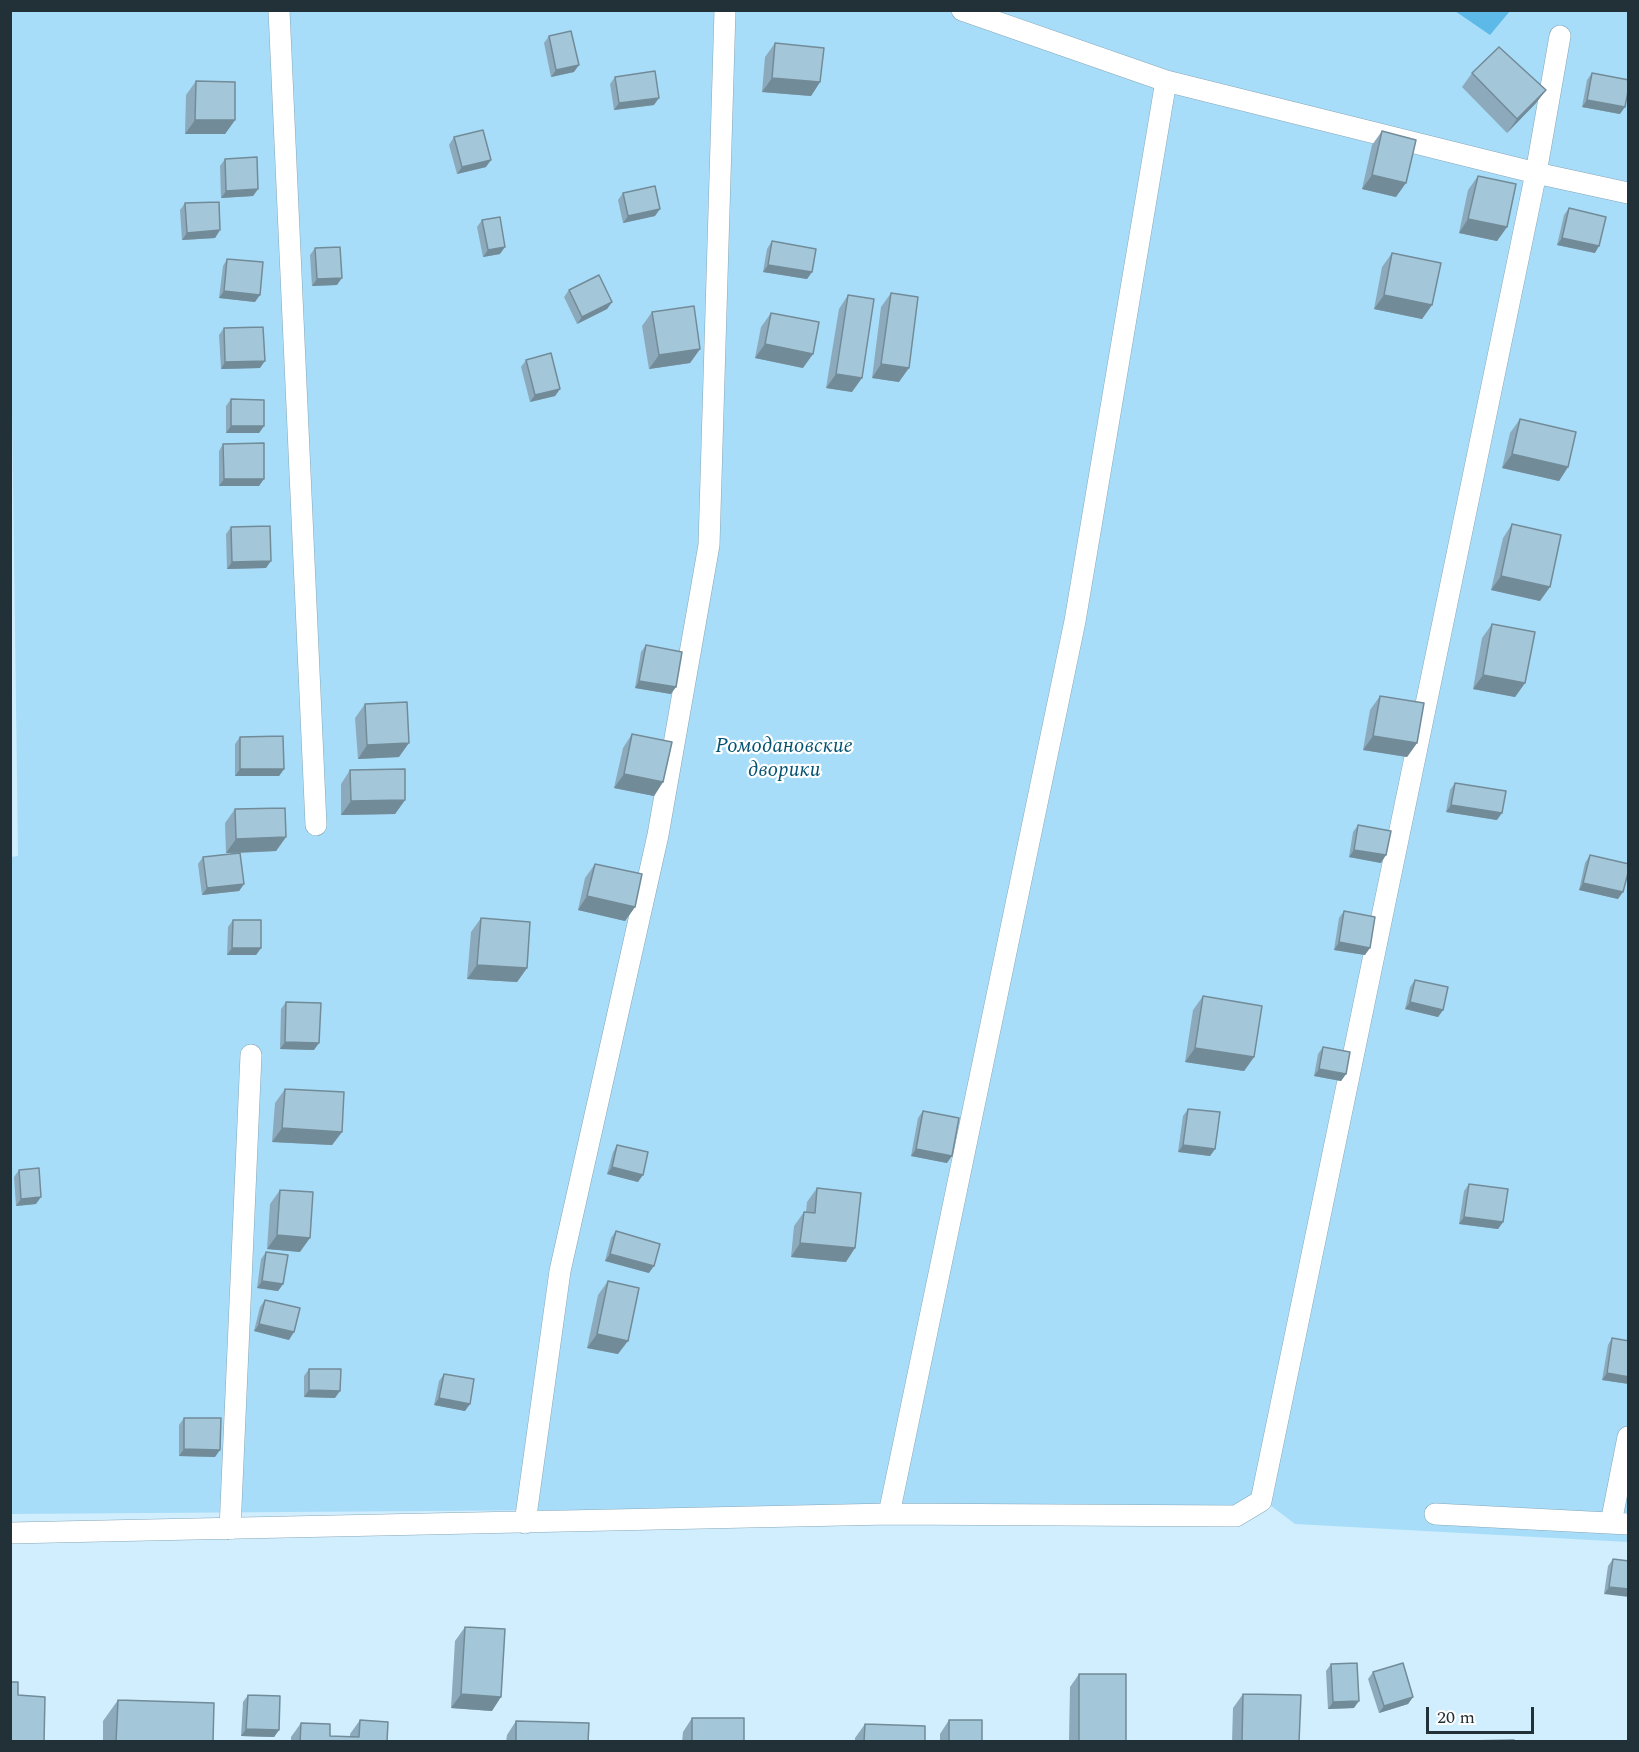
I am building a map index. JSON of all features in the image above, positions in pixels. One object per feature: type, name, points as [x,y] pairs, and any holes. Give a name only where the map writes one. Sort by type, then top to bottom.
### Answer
[{"type":"lane","points":[[279,10],[316,825]]},
{"type":"lane","points":[[525,1523],[560,1271],[658,835],[709,545],[725,10]]},
{"type":"lane","points":[[962,10],[1166,81],[1536,173],[1629,193]]},
{"type":"lane","points":[[10,1533],[889,1514],[1236,1516],[1261,1501],[1536,173],[1560,36]]},
{"type":"lane","points":[[889,1514],[1076,621],[1166,81]]},
{"type":"lane","points":[[230,1529],[251,1055]]},
{"type":"lane","points":[[1435,1514],[1620,1524],[1629,1437]]},
{"type":"green space","name":"Ромодановские дворики","points":[[11,11],[1628,11],[1628,1542],[1295,1524],[1270,1505],[11,1514],[10,857],[18,856],[11,330]]},
{"type":"shaded area","points":[[1455,11],[1510,11],[1490,35]]},
{"type":"building","points":[[571,31],[579,65],[556,70],[549,36]]},
{"type":"building","points":[[775,43],[824,48],[820,82],[772,78]]},
{"type":"building","points":[[1499,47],[1546,90],[1517,119],[1472,73]]},
{"type":"building","points":[[655,71],[659,98],[619,103],[615,77]]},
{"type":"building","points":[[1592,73],[1629,80],[1625,107],[1587,100]]},
{"type":"building","points":[[196,81],[235,82],[235,120],[195,120]]},
{"type":"building","points":[[483,130],[491,160],[462,167],[454,137]]},
{"type":"building","points":[[1382,131],[1416,140],[1406,183],[1372,175]]},
{"type":"building","points":[[257,157],[258,189],[226,191],[225,159]]},
{"type":"building","points":[[1478,176],[1516,184],[1507,227],[1468,219]]},
{"type":"building","points":[[655,186],[660,209],[628,216],[623,193]]},
{"type":"building","points":[[219,202],[220,230],[187,233],[185,203]]},
{"type":"building","points":[[1569,208],[1606,217],[1599,246],[1562,238]]},
{"type":"building","points":[[500,217],[505,247],[488,250],[482,220]]},
{"type":"building","points":[[772,241],[816,249],[812,272],[768,265]]},
{"type":"building","points":[[340,247],[342,278],[317,279],[315,248]]},
{"type":"building","points":[[1392,253],[1441,263],[1432,305],[1384,295]]},
{"type":"building","points":[[227,259],[263,262],[260,295],[224,291]]},
{"type":"building","points":[[599,275],[612,302],[582,317],[569,290]]},
{"type":"building","points":[[891,293],[918,297],[909,368],[881,364]]},
{"type":"building","points":[[848,295],[874,299],[862,378],[836,374]]},
{"type":"building","points":[[694,306],[700,349],[659,355],[652,312]]},
{"type":"building","points":[[771,313],[819,322],[813,354],[765,344]]},
{"type":"building","points":[[263,327],[265,361],[225,362],[224,328]]},
{"type":"building","points":[[551,353],[560,389],[535,395],[526,360]]},
{"type":"building","points":[[231,399],[264,400],[264,426],[231,426]]},
{"type":"building","points":[[1520,419],[1576,432],[1568,467],[1512,454]]},
{"type":"building","points":[[264,443],[264,479],[224,479],[223,444]]},
{"type":"building","points":[[1512,524],[1561,535],[1550,587],[1501,576]]},
{"type":"building","points":[[270,526],[271,561],[232,562],[231,527]]},
{"type":"building","points":[[1492,624],[1535,632],[1525,683],[1483,675]]},
{"type":"building","points":[[646,645],[682,652],[676,687],[639,681]]},
{"type":"building","points":[[1380,696],[1424,703],[1417,743],[1373,736]]},
{"type":"building","points":[[407,702],[409,743],[367,745],[365,704]]},
{"type":"building","points":[[632,734],[672,742],[663,782],[624,774]]},
{"type":"building","points":[[283,736],[284,769],[240,769],[240,737]]},
{"type":"building","points":[[405,769],[405,800],[351,801],[350,770]]},
{"type":"building","points":[[1455,783],[1506,791],[1502,813],[1451,805]]},
{"type":"building","points":[[285,808],[286,837],[236,839],[235,809]]},
{"type":"building","points":[[1358,825],[1391,831],[1386,855],[1354,850]]},
{"type":"building","points":[[240,853],[244,884],[207,888],[203,857]]},
{"type":"building","points":[[1590,855],[1629,864],[1623,892],[1583,883]]},
{"type":"building","points":[[595,864],[642,874],[635,907],[587,896]]},
{"type":"building","points":[[1344,911],[1375,917],[1370,948],[1339,942]]},
{"type":"building","points":[[481,918],[530,922],[527,968],[477,965]]},
{"type":"building","points":[[233,920],[261,920],[261,948],[232,948]]},
{"type":"building","points":[[1415,980],[1448,987],[1443,1010],[1410,1002]]},
{"type":"building","points":[[1203,996],[1262,1006],[1254,1057],[1195,1048]]},
{"type":"building","points":[[286,1002],[321,1003],[319,1043],[285,1042]]},
{"type":"building","points":[[1323,1047],[1350,1052],[1346,1074],[1319,1069]]},
{"type":"building","points":[[285,1089],[344,1092],[342,1132],[282,1128]]},
{"type":"building","points":[[1188,1109],[1220,1112],[1215,1149],[1183,1145]]},
{"type":"building","points":[[923,1111],[959,1118],[952,1156],[916,1149]]},
{"type":"building","points":[[617,1145],[648,1152],[643,1175],[612,1167]]},
{"type":"building","points":[[39,1168],[41,1197],[21,1199],[19,1170]]},
{"type":"building","points":[[1469,1184],[1508,1189],[1503,1222],[1464,1217]]},
{"type":"building","points":[[817,1188],[861,1193],[855,1248],[800,1243],[804,1212],[815,1213]]},
{"type":"building","points":[[280,1190],[313,1192],[310,1238],[277,1235]]},
{"type":"building","points":[[616,1231],[660,1244],[654,1266],[610,1254]]},
{"type":"building","points":[[266,1252],[288,1255],[283,1284],[262,1281]]},
{"type":"building","points":[[608,1281],[639,1288],[628,1341],[597,1334]]},
{"type":"building","points":[[265,1300],[300,1308],[294,1332],[259,1324]]},
{"type":"building","points":[[1612,1338],[1629,1341],[1629,1377],[1607,1373]]},
{"type":"building","points":[[309,1369],[341,1369],[340,1391],[309,1390]]},
{"type":"building","points":[[444,1374],[474,1379],[470,1404],[439,1398]]},
{"type":"building","points":[[184,1418],[221,1418],[220,1450],[184,1449]]},
{"type":"building","points":[[1613,1559],[1629,1561],[1629,1589],[1609,1587]]},
{"type":"building","points":[[465,1627],[505,1629],[501,1697],[461,1694]]},
{"type":"building","points":[[1357,1663],[1359,1701],[1333,1702],[1331,1664]]},
{"type":"building","points":[[1403,1663],[1413,1697],[1384,1706],[1373,1672]]},
{"type":"building","points":[[1079,1674],[1126,1674],[1126,1742],[1079,1742]]},
{"type":"building","points":[[10,1682],[18,1682],[18,1695],[45,1697],[44,1742],[10,1742]]},
{"type":"building","points":[[1243,1694],[1301,1695],[1299,1742],[1242,1742]]},
{"type":"building","points":[[248,1695],[280,1696],[279,1730],[246,1729]]},
{"type":"building","points":[[118,1700],[214,1703],[213,1742],[116,1742]]},
{"type":"building","points":[[692,1718],[744,1718],[744,1742],[692,1742]]},
{"type":"building","points":[[360,1720],[388,1722],[387,1742],[300,1742],[301,1723],[330,1724],[330,1736],[359,1737]]},
{"type":"building","points":[[949,1720],[982,1720],[982,1742],[949,1742]]},
{"type":"building","points":[[516,1721],[589,1723],[588,1742],[516,1742]]},
{"type":"building","points":[[865,1724],[925,1726],[925,1742],[864,1742]]},
{"type":"building","points":[[1514,1740],[1514,1742],[1468,1742],[1468,1741]]},
{"type":"building","points":[[1450,1741],[1450,1742],[1395,1742]]}]
